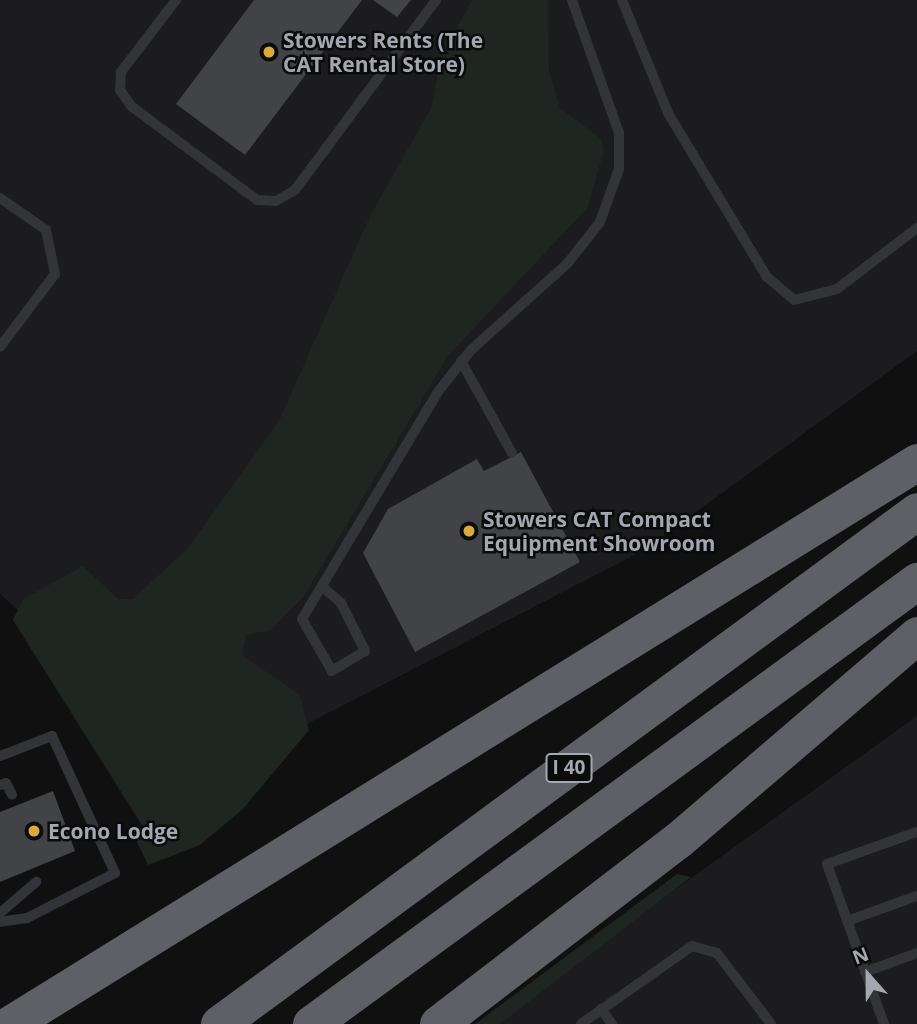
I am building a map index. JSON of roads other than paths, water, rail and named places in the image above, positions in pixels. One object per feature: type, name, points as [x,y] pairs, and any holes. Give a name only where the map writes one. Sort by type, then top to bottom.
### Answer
[{"type":"highway","points":[[10,1024],[917,462]]},
{"type":"highway","name":"I 40","points":[[219,1024],[917,511]]},
{"type":"highway","name":"I 40","points":[[311,1024],[917,580]]},
{"type":"highway","points":[[438,1024],[678,840],[917,635]]},
{"type":"lane","points":[[176,0],[121,72],[120,90],[131,106],[257,201],[276,201],[295,190],[436,0]]},
{"type":"lane","points":[[325,589],[341,603],[365,651],[332,671],[302,619],[325,589],[437,393],[461,361],[567,264],[600,222],[619,169],[617,123],[572,0]]},
{"type":"lane","points":[[622,0],[668,113],[767,277],[794,300],[836,289],[917,228]]},
{"type":"lane","points":[[0,214],[4,201],[46,230],[55,274],[0,347]]},
{"type":"lane","points":[[461,361],[512,453]]},
{"type":"lane","points":[[0,756],[52,736],[116,873],[27,918],[0,922]]},
{"type":"lane","points":[[0,785],[6,782],[12,795]]},
{"type":"lane","points":[[884,1024],[827,864],[917,832]]},
{"type":"lane","points":[[0,913],[36,882]]},
{"type":"lane","points":[[847,921],[917,896]]},
{"type":"lane","points":[[581,1024],[692,946],[717,953],[771,1024]]},
{"type":"lane","points":[[865,972],[917,953]]},
{"type":"lane","points":[[601,1009],[612,1024]]},
{"type":"place","name":"Stowers Rents (The CAT Rental Store)","points":[[269,52]]},
{"type":"place","name":"Stowers CAT Compact Equipment Showroom","points":[[469,531]]},
{"type":"place","name":"Econo Lodge","points":[[34,831]]}]
